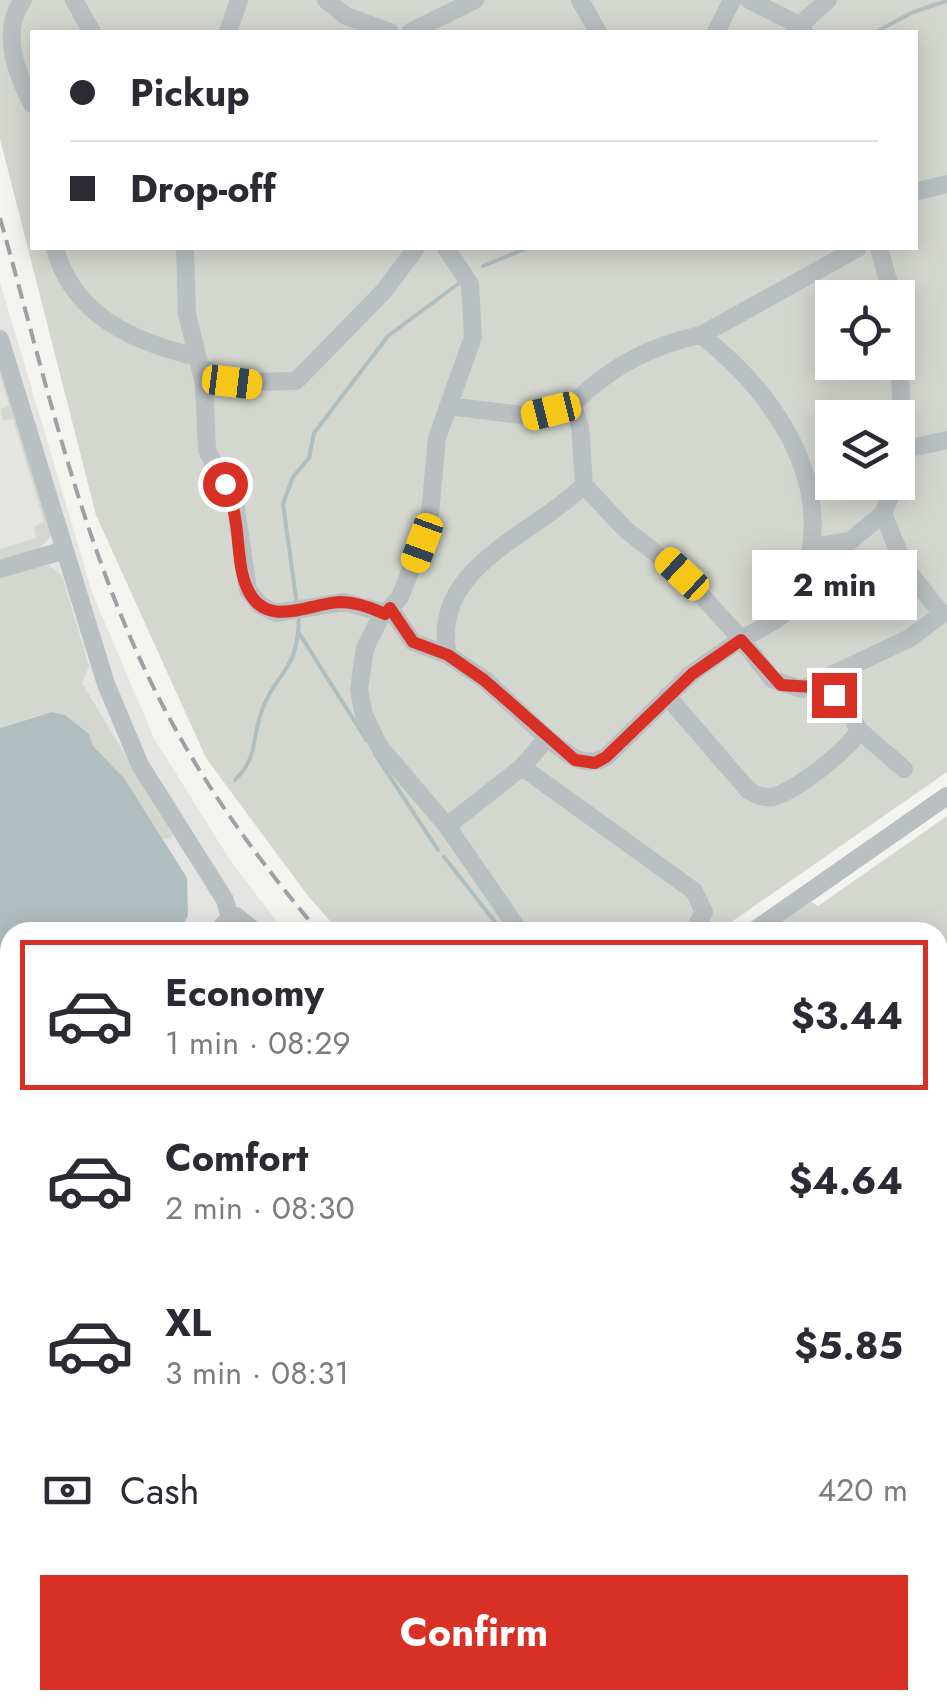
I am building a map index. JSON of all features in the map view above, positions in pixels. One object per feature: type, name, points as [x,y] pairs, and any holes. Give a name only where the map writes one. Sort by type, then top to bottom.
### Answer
[{"type":"street","points":[[23,0],[9,25],[14,55],[30,99]]},
{"type":"street","points":[[74,0],[91,30]]},
{"type":"street","points":[[229,30],[240,0]]},
{"type":"street","points":[[326,0],[346,16],[384,30]]},
{"type":"street","points":[[414,30],[474,0]]},
{"type":"street","points":[[580,0],[597,30]]},
{"type":"street","points":[[717,30],[732,0]]},
{"type":"street","points":[[750,0],[798,30],[828,0]]},
{"type":"street","points":[[918,191],[947,184]]},
{"type":"street","points":[[55,250],[82,302],[111,326],[148,346],[199,363],[232,382],[296,381],[384,291],[415,250]]},
{"type":"street","points":[[185,250],[187,314],[199,363],[206,450],[236,508],[244,578],[254,599],[276,612],[344,602],[388,611],[413,642],[448,655],[510,699],[575,760],[595,763],[667,696],[793,604],[812,546],[811,488],[794,446],[751,382],[701,336]]},
{"type":"street","points":[[447,250],[470,284],[474,326],[438,438],[429,524],[400,597],[372,632],[360,664],[364,715],[378,746],[447,826],[513,922]]},
{"type":"street","points":[[448,406],[530,416],[572,406],[618,367],[662,345],[701,336],[854,250]]},
{"type":"street","points":[[879,250],[888,280]]},
{"type":"street","points":[[0,339],[106,684],[140,765],[215,880],[230,918]]},
{"type":"street","points":[[572,406],[580,426],[584,485],[625,529],[682,574],[773,680],[791,688],[812,687],[834,695],[851,710]]},
{"type":"street","points":[[915,447],[947,440]]},
{"type":"street","points":[[448,655],[448,607],[466,575],[584,485]]},
{"type":"street","points":[[812,546],[850,540],[884,514],[889,500]]},
{"type":"street","points":[[812,687],[910,638],[944,612],[906,568],[884,514]]},
{"type":"street","points":[[0,569],[65,550]]},
{"type":"street","points":[[842,672],[860,730],[904,769]]},
{"type":"street","points":[[667,696],[749,791],[762,797],[780,794],[853,744],[860,730]]},
{"type":"street","points":[[447,826],[522,767],[548,738]]},
{"type":"street","points":[[522,767],[694,891],[704,912],[698,922]]},
{"type":"street","points":[[766,922],[947,796]]},
{"type":"street","points":[[226,922],[236,916],[244,922]]},
{"type":"shaded area","points":[[0,0],[947,0],[947,772],[731,922],[331,922],[206,758],[96,515],[0,139]]},
{"type":"shaded area","points":[[0,282],[93,595],[154,738],[230,860],[277,922],[0,922]]},
{"type":"shaded area","points":[[0,349],[52,535],[39,549],[0,565],[0,549],[36,538],[34,527],[44,522],[13,419],[3,421],[1,409],[9,406],[0,377]]},
{"type":"shaded area","points":[[49,565],[62,576],[89,666],[82,683],[173,835],[169,839],[160,838],[124,778],[93,746],[89,734],[39,715],[0,728],[0,574]]},
{"type":"shaded area","points":[[52,712],[65,715],[89,734],[93,746],[124,778],[187,878],[185,922],[0,922],[0,728]]},
{"type":"shaded area","points":[[947,816],[947,922],[782,922],[811,902],[818,906]]},
{"type":"waterway","points":[[880,30],[913,12],[947,1]]},
{"type":"waterway","points":[[483,266],[522,250]]},
{"type":"waterway","points":[[297,605],[283,504],[293,477],[309,458],[314,433],[388,336],[462,281]]},
{"type":"waterway","points":[[235,780],[250,757],[266,701],[295,650],[299,615]]},
{"type":"waterway","points":[[299,633],[367,741]]},
{"type":"waterway","points":[[375,754],[438,850]]},
{"type":"waterway","points":[[444,857],[495,922]]},
{"type":"railway","points":[[0,218],[92,538],[141,662],[221,804],[311,922]]},
{"type":"route","points":[[225,484],[240,525],[244,578],[260,605],[276,612],[330,602],[355,603],[385,614],[390,608],[413,642],[448,655],[484,680],[575,760],[595,763],[606,757],[692,674],[741,640],[781,685],[824,689],[834,695]]}]
